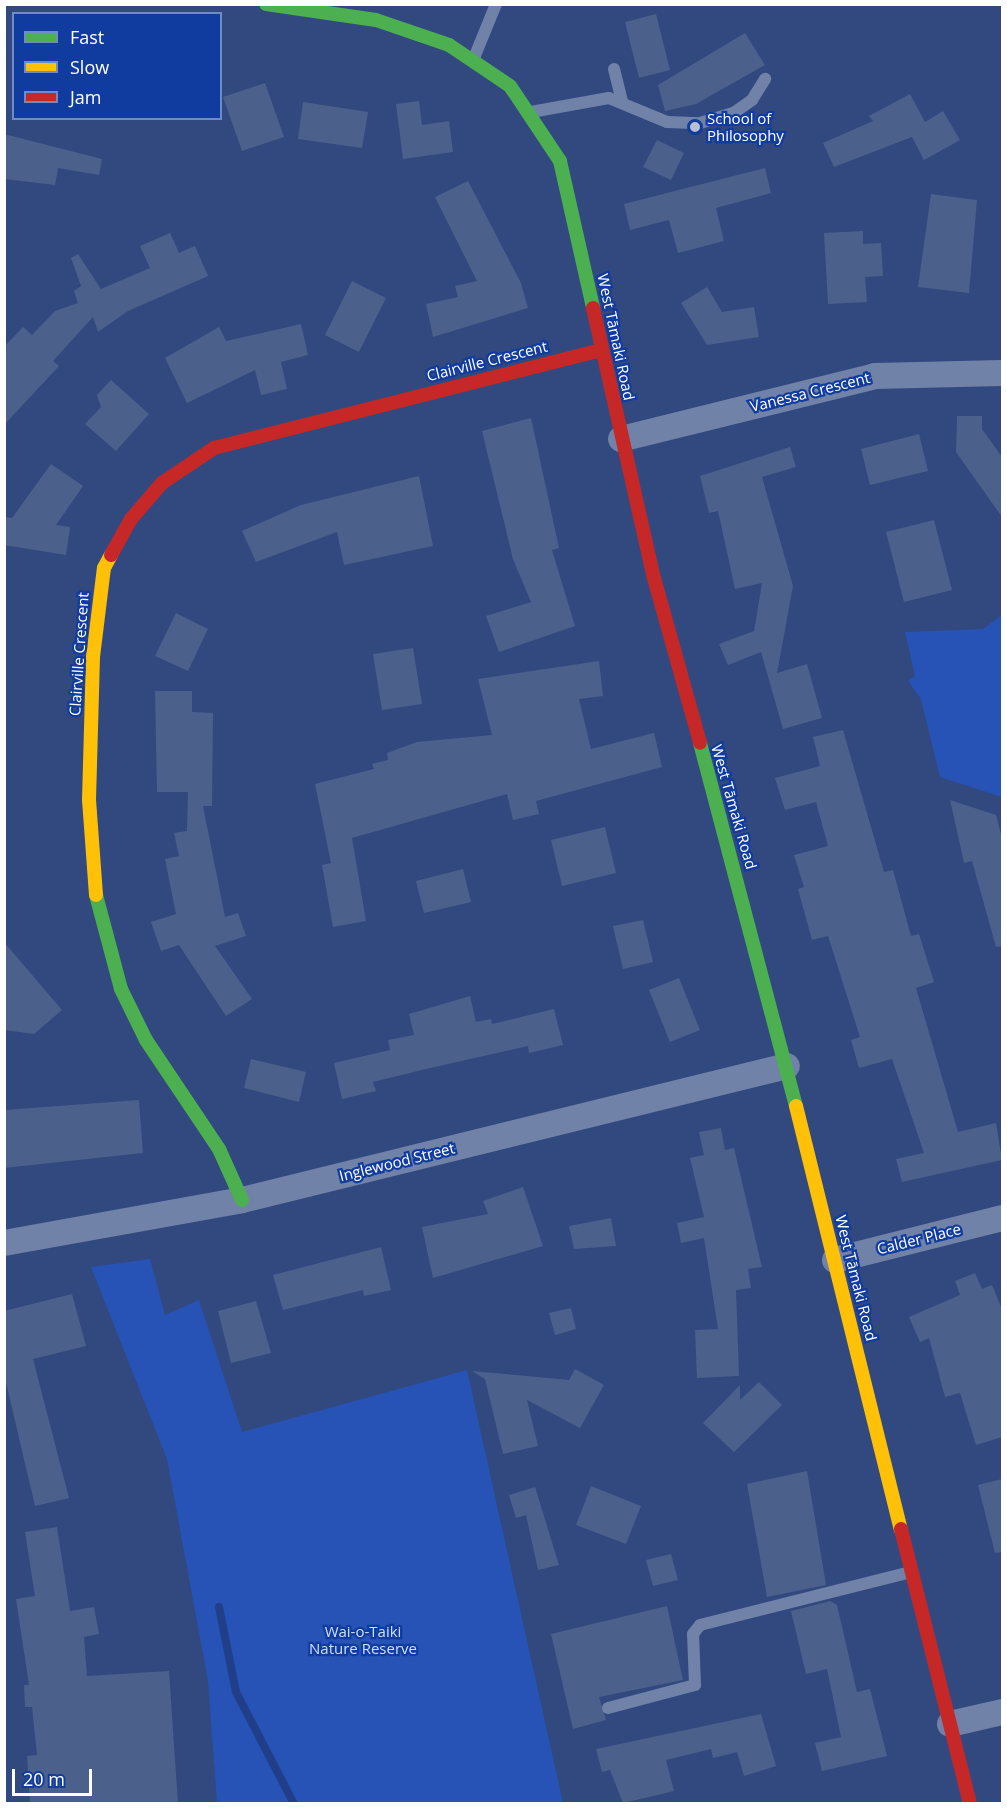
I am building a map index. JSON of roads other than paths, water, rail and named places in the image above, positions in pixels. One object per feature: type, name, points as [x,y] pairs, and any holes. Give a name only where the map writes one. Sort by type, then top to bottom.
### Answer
[{"type":"street","name":"West Tāmaki Road","points":[[266,4],[403,27],[474,58],[510,86],[531,112],[560,161],[621,439],[787,1066],[970,1803]]},
{"type":"street","name":"Clairville Crescent","points":[[242,1200],[219,1149],[146,1040],[121,989],[98,917],[89,800],[94,645],[104,568],[131,519],[162,483],[214,448],[602,350]]},
{"type":"street","name":"Vanessa Crescent","points":[[621,439],[875,376],[1002,373]]},
{"type":"street","name":"Inglewood Street","points":[[4,1244],[242,1200],[787,1066]]},
{"type":"street","name":"Calder Place","points":[[835,1260],[1002,1218]]},
{"type":"street","points":[[950,1724],[1002,1712]]},
{"type":"lane","points":[[474,58],[496,4]]},
{"type":"lane","points":[[614,69],[622,100]]},
{"type":"lane","points":[[531,112],[592,100],[622,100],[667,122],[700,123],[735,112],[752,100],[765,79]]},
{"type":"lane","points":[[608,1708],[695,1685],[693,1634],[700,1625],[912,1572]]},
{"type":"waterway","points":[[219,1607],[236,1692],[294,1804]]},
{"type":"place","name":"School of Philosophy","points":[[695,127]]},
{"type":"park label","name":"Wai-o-Taiki Nature Reserve","points":[[363,1640]]}]
